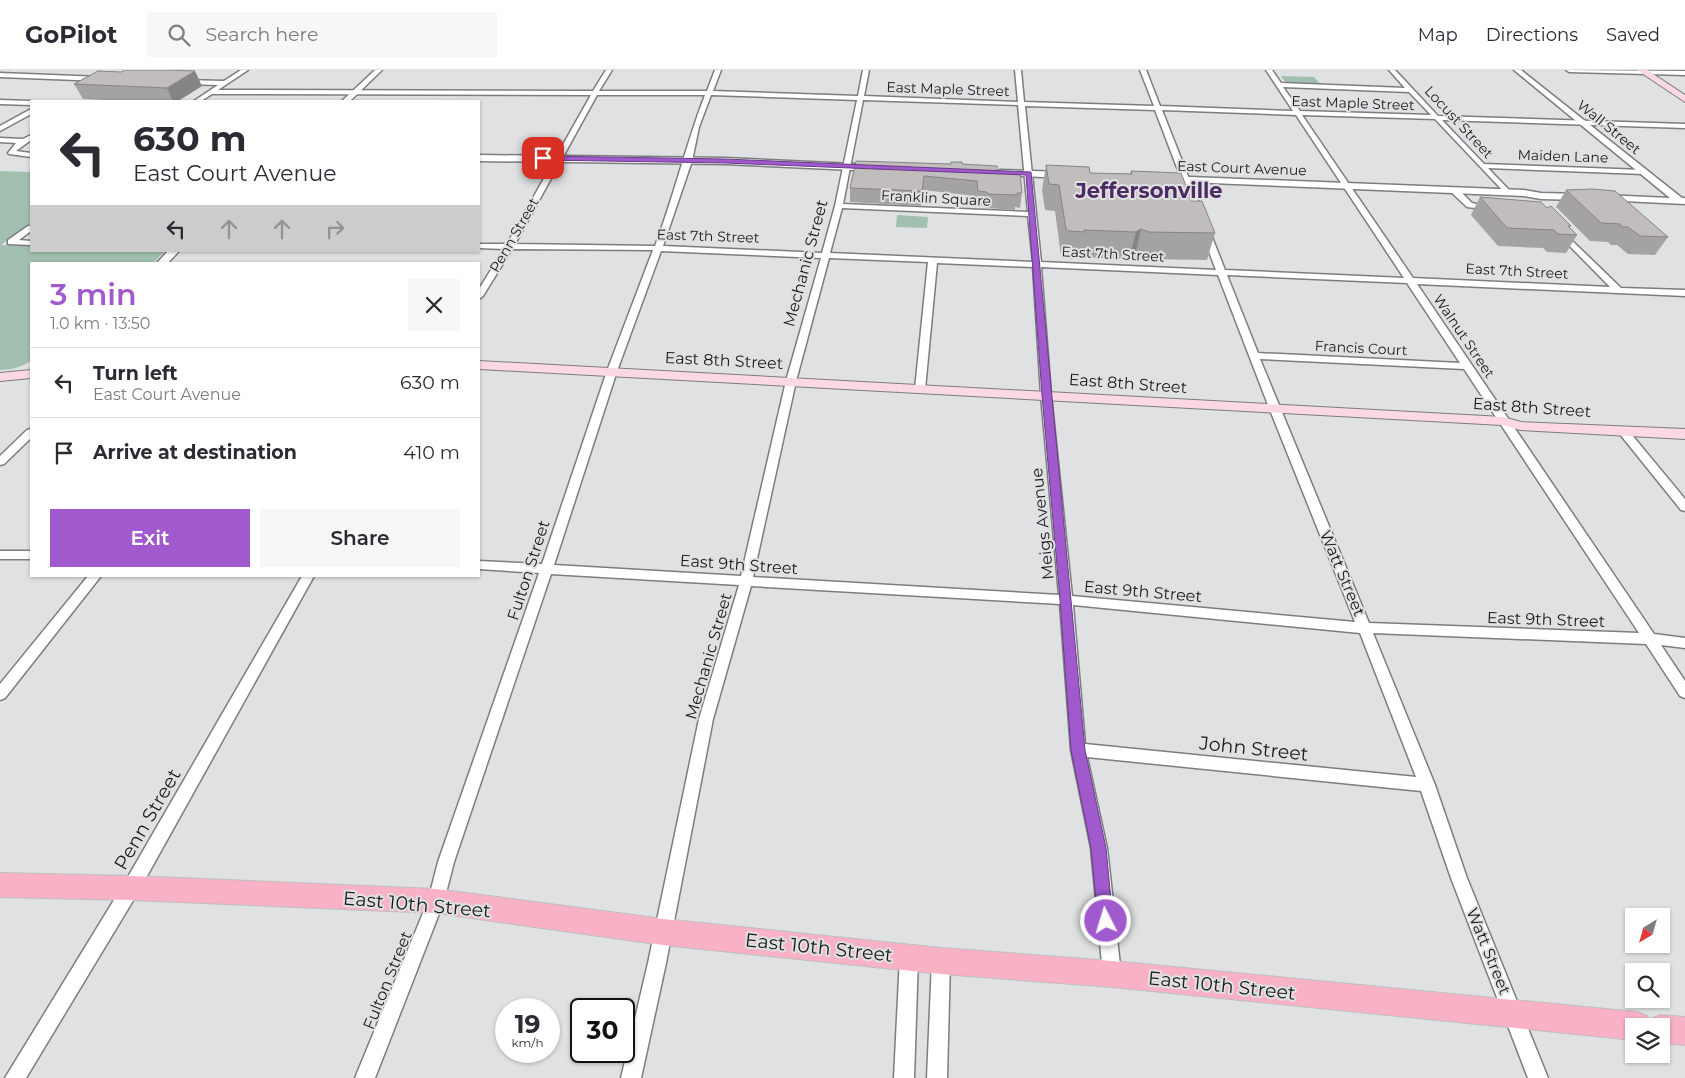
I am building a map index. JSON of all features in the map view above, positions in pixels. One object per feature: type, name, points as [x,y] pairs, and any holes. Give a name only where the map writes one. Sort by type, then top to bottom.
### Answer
[{"type":"main road","points":[[1643,71],[1685,99]]},
{"type":"main road","name":"East 8th Street","points":[[480,365],[1503,421],[1520,426],[1685,434]]},
{"type":"main road","points":[[0,377],[30,373]]},
{"type":"main road","name":"East 10th Street","points":[[0,885],[131,888],[436,901],[663,932],[1625,1025]]},
{"type":"main road","points":[[1670,1030],[1685,1031]]},
{"type":"street","points":[[84,78],[100,70]]},
{"type":"street","points":[[198,100],[245,70]]},
{"type":"street","points":[[347,100],[379,70]]},
{"type":"street","name":"Penn Street","points":[[480,294],[510,246],[534,200],[609,70]]},
{"type":"street","name":"Fulton Street","points":[[365,1078],[436,901],[446,862],[503,700],[612,371],[658,248],[688,161],[696,127],[718,70]]},
{"type":"street","name":"Mechanic Street","points":[[631,1078],[706,719],[746,580],[791,381],[839,206],[866,70]]},
{"type":"street","name":"Meigs Avenue","points":[[1018,70],[1037,264],[1046,395],[1066,600],[1078,750],[1099,848],[1112,974]]},
{"type":"street","name":"Watt Street","points":[[1143,70],[1275,410],[1366,628],[1538,1078]]},
{"type":"street","name":"Walnut Street","points":[[1269,70],[1685,692]]},
{"type":"street","name":"Locust Street","points":[[1392,70],[1506,192]]},
{"type":"street","name":"Wall Street","points":[[1517,70],[1643,172],[1682,200]]},
{"type":"street","points":[[1569,70],[1685,73]]},
{"type":"street","points":[[0,75],[112,79]]},
{"type":"street","points":[[173,81],[224,83]]},
{"type":"street","points":[[1279,85],[1410,90]]},
{"type":"street","name":"East Maple Street","points":[[210,92],[709,93],[1685,126]]},
{"type":"street","points":[[0,102],[30,103]]},
{"type":"street","points":[[0,129],[30,112]]},
{"type":"street","points":[[30,138],[11,153],[30,155]]},
{"type":"street","points":[[0,140],[24,141]]},
{"type":"street","points":[[480,158],[688,161],[886,168]]},
{"type":"street","name":"Maiden Lane","points":[[1482,166],[1643,172]]},
{"type":"street","points":[[988,172],[1074,175]]},
{"type":"street","name":"East Court Avenue","points":[[1157,178],[1506,192],[1541,196],[1593,195],[1682,200]]},
{"type":"street","points":[[1454,190],[1470,206],[1497,208]]},
{"type":"street","points":[[1524,193],[1535,205]]},
{"type":"street","name":"Franklin Square","points":[[839,206],[1032,214]]},
{"type":"street","points":[[1552,223],[1618,290]]},
{"type":"street","points":[[30,229],[11,242],[30,243]]},
{"type":"street","name":"East 7th Street","points":[[480,246],[658,248],[825,254],[1223,274],[1408,280],[1685,293]]},
{"type":"street","points":[[163,262],[173,252]]},
{"type":"street","points":[[920,389],[932,259]]},
{"type":"street","name":"Francis Court","points":[[1255,356],[1466,366]]},
{"type":"street","points":[[1623,431],[1685,507]]},
{"type":"street","points":[[0,462],[30,433]]},
{"type":"street","points":[[0,555],[30,555]]},
{"type":"street","name":"East 9th Street","points":[[480,564],[1066,600],[1366,628],[1685,643]]},
{"type":"street","points":[[0,694],[95,577]]},
{"type":"street","name":"Penn Street","points":[[15,1078],[131,888],[307,577]]},
{"type":"street","name":"John Street","points":[[1078,750],[1427,785]]},
{"type":"street","points":[[904,1078],[908,957]]},
{"type":"street","points":[[937,1078],[941,960]]},
{"type":"green space","points":[[1281,76],[1314,77],[1321,85],[1287,85]]},
{"type":"green space","points":[[0,171],[30,172],[30,224],[1,245],[30,246],[30,252],[164,252],[154,262],[30,262],[30,362],[16,368],[0,370]]},
{"type":"green space","points":[[897,215],[928,217],[927,228],[896,227]]},
{"type":"building","points":[[125,70],[195,71],[167,88],[74,84],[98,71],[121,72]]},
{"type":"building","points":[[856,161],[951,164],[951,162],[962,162],[962,164],[997,166],[997,172],[1020,173],[1022,193],[1017,193],[1017,195],[989,194],[978,191],[977,181],[924,176],[922,191],[850,188]]},
{"type":"building","points":[[1046,165],[1089,167],[1090,173],[1132,174],[1131,171],[1181,173],[1192,201],[1202,201],[1215,233],[1149,232],[1141,229],[1136,232],[1069,231],[1066,229],[1059,185],[1049,184]]},
{"type":"building","points":[[1593,189],[1615,191],[1668,237],[1640,236],[1628,227],[1622,227],[1620,224],[1601,223],[1566,190]]},
{"type":"building","points":[[1480,197],[1541,202],[1547,208],[1551,206],[1571,226],[1568,226],[1577,235],[1558,234],[1554,230],[1507,228]]},
{"type":"district","name":"Jeffersonville","points":[[1149,191]]},
{"type":"route","points":[[543,158],[725,161],[1029,174],[1046,395],[1066,600],[1078,750],[1099,848],[1106,921]]}]
